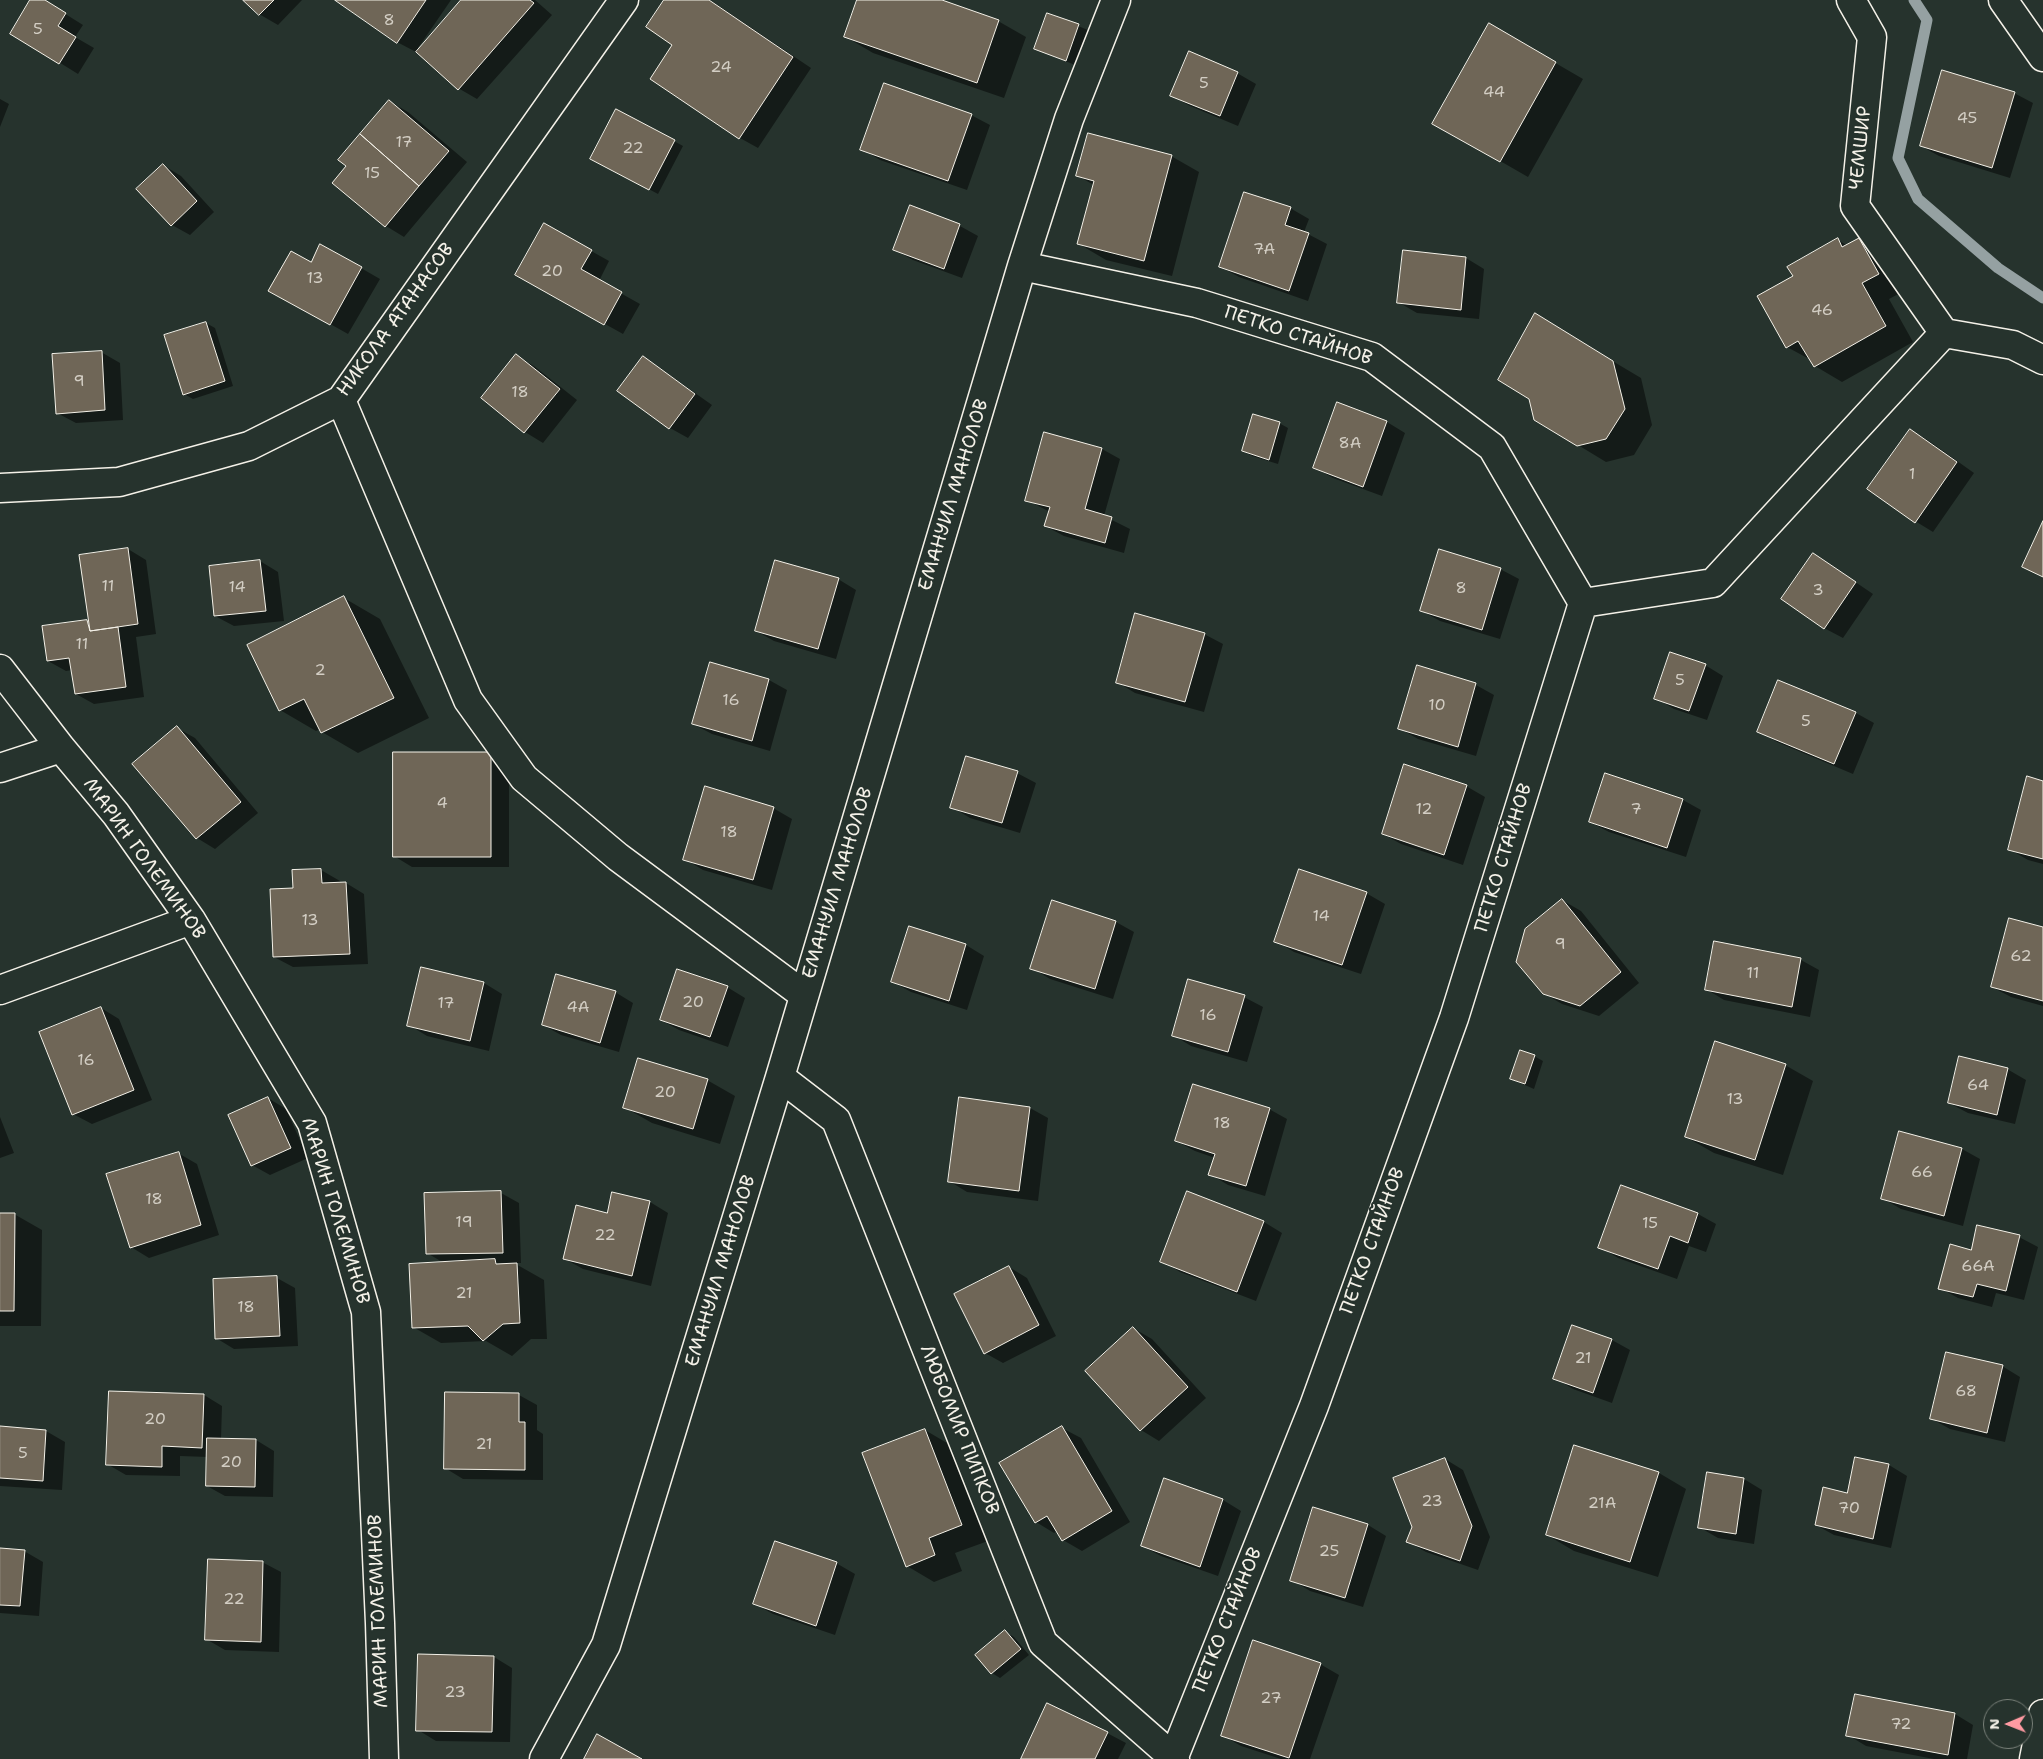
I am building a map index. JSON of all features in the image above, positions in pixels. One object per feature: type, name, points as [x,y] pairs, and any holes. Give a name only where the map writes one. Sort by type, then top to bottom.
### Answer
[{"type":"street","name":"НИКОЛА АТАНАСОВ","points":[[0,488],[120,482],[249,446],[341,400],[624,0]]},
{"type":"street","name":"ЕМАНУИЛ МАНОЛОВ","points":[[544,1759],[606,1645],[780,1077],[1022,266],[1069,119],[1116,0]]},
{"type":"street","name":"ЧЕМШИР","points":[[1851,0],[1872,36],[1854,206],[1944,333]]},
{"type":"street","points":[[2003,0],[2043,57]]},
{"type":"street","name":"ПЕТКО СТАЙНОВ","points":[[1022,266],[1197,303],[1372,357],[1492,447],[1583,603],[1454,1018],[1314,1406],[1174,1759]]},
{"type":"street","points":[[1583,603],[1713,583],[1944,333],[2013,345],[2043,360]]},
{"type":"street","points":[[341,400],[468,700],[524,778],[618,858],[804,995]]},
{"type":"street","name":"МАРИН ГОЛЕМИНОВ","points":[[0,669],[61,748],[116,814],[191,920],[312,1123],[366,1312],[380,1613],[384,1759]]},
{"type":"street","points":[[0,768],[61,748]]},
{"type":"street","points":[[0,990],[191,920]]},
{"type":"street","name":"ЛЮБОМИР ПИПКОВ","points":[[780,1077],[836,1120],[1043,1643],[1174,1759]]},
{"type":"street","points":[[2034,1759],[2043,1714]]},
{"type":"building","points":[[30,0],[45,0],[66,13],[58,26],[76,37],[59,64],[10,34]]},
{"type":"building","points":[[243,0],[274,0],[259,15]]},
{"type":"building","points":[[335,0],[426,0],[397,43]]},
{"type":"building","points":[[461,0],[530,0],[534,3],[458,90],[416,52]]},
{"type":"building","points":[[664,0],[709,0],[793,57],[739,139],[650,79],[672,45],[646,27]]},
{"type":"building","points":[[857,0],[942,0],[999,20],[977,83],[844,37]]},
{"type":"building","points":[[1047,13],[1079,24],[1066,61],[1034,49]]},
{"type":"building","points":[[1489,23],[1556,62],[1500,162],[1432,124]]},
{"type":"building","points":[[1189,51],[1238,72],[1220,116],[1170,96]]},
{"type":"building","points":[[1942,70],[2015,92],[1992,168],[1920,146]]},
{"type":"building","points":[[884,83],[972,114],[948,181],[860,150]]},
{"type":"building","points":[[389,100],[449,151],[419,186],[360,134]]},
{"type":"building","points":[[616,109],[675,140],[649,190],[590,159]]},
{"type":"building","points":[[1088,133],[1172,155],[1144,261],[1077,244],[1094,181],[1076,176]]},
{"type":"building","points":[[360,134],[419,186],[385,227],[332,183],[346,166],[338,160]]},
{"type":"building","points":[[163,164],[197,201],[171,226],[136,189]]},
{"type":"building","points":[[1244,192],[1291,207],[1285,225],[1309,233],[1289,291],[1219,267]]},
{"type":"building","points":[[910,205],[960,224],[944,269],[893,250]]},
{"type":"building","points":[[544,223],[592,250],[581,269],[622,292],[604,325],[515,275]]},
{"type":"building","points":[[1838,238],[1842,247],[1859,238],[1879,274],[1862,283],[1886,326],[1814,367],[1798,341],[1786,348],[1757,296],[1793,276],[1787,267]]},
{"type":"building","points":[[320,244],[362,267],[330,325],[268,291],[291,251],[311,262]]},
{"type":"building","points":[[1403,250],[1466,257],[1461,310],[1397,303]]},
{"type":"building","points":[[1535,313],[1613,361],[1625,409],[1606,439],[1577,446],[1534,420],[1529,399],[1498,380]]},
{"type":"building","points":[[206,322],[225,381],[183,395],[164,335]]},
{"type":"building","points":[[102,351],[105,410],[56,414],[52,354]]},
{"type":"building","points":[[516,354],[560,389],[524,433],[481,398]]},
{"type":"building","points":[[643,356],[695,394],[669,429],[617,391]]},
{"type":"building","points":[[1337,402],[1387,421],[1363,487],[1313,468]]},
{"type":"building","points":[[1253,414],[1280,422],[1269,460],[1242,451]]},
{"type":"building","points":[[1910,429],[1957,462],[1915,523],[1867,489]]},
{"type":"building","points":[[1044,432],[1102,448],[1085,509],[1112,517],[1105,543],[1044,526],[1050,507],[1025,501]]},
{"type":"building","points":[[2043,521],[2043,577],[2022,567]]},
{"type":"building","points":[[128,548],[138,624],[90,631],[79,555]]},
{"type":"building","points":[[1439,549],[1501,568],[1482,630],[1420,611]]},
{"type":"building","points":[[1813,553],[1856,582],[1824,629],[1781,599]]},
{"type":"building","points":[[260,560],[266,611],[214,616],[209,566]]},
{"type":"building","points":[[775,560],[839,578],[818,649],[755,631]]},
{"type":"building","points":[[344,596],[394,698],[321,733],[304,699],[279,711],[247,645]]},
{"type":"building","points":[[1135,613],[1205,633],[1185,702],[1116,683]]},
{"type":"building","points":[[87,620],[90,631],[118,627],[126,687],[75,694],[69,658],[47,661],[42,626]]},
{"type":"building","points":[[1670,652],[1706,664],[1689,711],[1654,699]]},
{"type":"building","points":[[710,662],[769,679],[752,741],[692,724]]},
{"type":"building","points":[[1417,665],[1476,683],[1458,747],[1398,729]]},
{"type":"building","points":[[1778,680],[1856,712],[1834,764],[1757,732]]},
{"type":"building","points":[[177,726],[241,802],[196,839],[132,764]]},
{"type":"building","points":[[393,752],[491,752],[491,857],[393,857]]},
{"type":"building","points":[[966,756],[1018,771],[1002,823],[950,808]]},
{"type":"building","points":[[1404,764],[1467,785],[1444,855],[1382,834]]},
{"type":"building","points":[[1605,773],[1683,799],[1667,848],[1589,822]]},
{"type":"building","points":[[2027,776],[2043,781],[2043,859],[2008,850]]},
{"type":"building","points":[[705,786],[774,807],[753,880],[683,860]]},
{"type":"building","points":[[321,869],[322,883],[346,882],[350,954],[273,957],[270,889],[293,888],[292,870]]},
{"type":"building","points":[[1299,869],[1367,892],[1342,965],[1274,942]]},
{"type":"building","points":[[1562,899],[1621,972],[1580,1006],[1543,994],[1516,962],[1525,929]]},
{"type":"building","points":[[1052,900],[1116,921],[1095,989],[1030,969]]},
{"type":"building","points":[[2009,918],[2043,927],[2043,1001],[1991,987]]},
{"type":"building","points":[[909,926],[966,944],[949,1001],[891,982]]},
{"type":"building","points":[[1714,941],[1801,958],[1792,1007],[1705,990]]},
{"type":"building","points":[[421,967],[484,982],[470,1041],[407,1026]]},
{"type":"building","points":[[677,969],[728,986],[710,1037],[660,1020]]},
{"type":"building","points":[[556,974],[616,991],[600,1043],[542,1025]]},
{"type":"building","points":[[1188,979],[1245,995],[1228,1052],[1172,1036]]},
{"type":"building","points":[[101,1007],[134,1090],[72,1115],[39,1032]]},
{"type":"building","points":[[1715,1041],[1786,1064],[1755,1160],[1685,1137]]},
{"type":"building","points":[[1520,1050],[1535,1055],[1525,1084],[1510,1079]]},
{"type":"building","points":[[1959,1056],[2008,1068],[1997,1115],[1948,1103]]},
{"type":"building","points":[[638,1058],[708,1079],[693,1129],[623,1108]]},
{"type":"building","points":[[1193,1084],[1270,1108],[1246,1186],[1208,1175],[1215,1154],[1175,1141]]},
{"type":"building","points":[[268,1097],[291,1148],[251,1166],[228,1115]]},
{"type":"building","points":[[959,1097],[1030,1107],[1019,1191],[948,1182]]},
{"type":"building","points":[[1899,1131],[1962,1148],[1944,1216],[1881,1199]]},
{"type":"building","points":[[179,1152],[201,1225],[130,1248],[106,1174]]},
{"type":"building","points":[[1621,1185],[1698,1213],[1688,1243],[1670,1236],[1658,1269],[1598,1248]]},
{"type":"building","points":[[501,1191],[503,1253],[426,1254],[424,1193]]},
{"type":"building","points":[[1187,1191],[1264,1221],[1237,1292],[1160,1262]]},
{"type":"building","points":[[612,1192],[650,1201],[632,1276],[563,1259],[576,1205],[607,1213]]},
{"type":"building","points":[[0,1213],[15,1213],[14,1311],[0,1311]]},
{"type":"building","points":[[1977,1225],[2020,1235],[2006,1291],[1977,1284],[1973,1297],[1938,1289],[1950,1244],[1971,1250]]},
{"type":"building","points":[[495,1259],[496,1264],[517,1263],[520,1323],[503,1324],[483,1341],[468,1326],[412,1328],[409,1264]]},
{"type":"building","points":[[1009,1266],[1039,1325],[984,1354],[954,1294]]},
{"type":"building","points":[[277,1276],[280,1336],[215,1339],[213,1279]]},
{"type":"building","points":[[1572,1325],[1612,1339],[1593,1393],[1553,1379]]},
{"type":"building","points":[[1133,1327],[1188,1387],[1140,1431],[1085,1371]]},
{"type":"building","points":[[1946,1352],[2003,1365],[1987,1433],[1930,1419]]},
{"type":"building","points":[[109,1391],[204,1394],[202,1448],[162,1446],[162,1467],[106,1465]]},
{"type":"building","points":[[445,1392],[519,1393],[519,1422],[525,1422],[525,1470],[444,1469]]},
{"type":"building","points":[[0,1426],[46,1430],[43,1481],[0,1478]]},
{"type":"building","points":[[1062,1426],[1112,1511],[1062,1541],[1047,1516],[1035,1523],[999,1463]]},
{"type":"building","points":[[925,1429],[962,1525],[929,1538],[935,1555],[906,1567],[862,1453]]},
{"type":"building","points":[[207,1438],[256,1439],[255,1487],[206,1486]]},
{"type":"building","points":[[1574,1445],[1659,1472],[1630,1562],[1546,1535]]},
{"type":"building","points":[[1855,1457],[1889,1464],[1873,1539],[1815,1525],[1823,1487],[1847,1493]]},
{"type":"building","points":[[1445,1458],[1472,1526],[1460,1561],[1406,1542],[1412,1527],[1393,1478]]},
{"type":"building","points":[[1707,1472],[1744,1478],[1736,1534],[1698,1528]]},
{"type":"building","points":[[1164,1478],[1223,1499],[1200,1567],[1141,1546]]},
{"type":"building","points":[[1313,1507],[1368,1524],[1345,1598],[1290,1581]]},
{"type":"building","points":[[775,1541],[837,1562],[816,1626],[753,1604]]},
{"type":"building","points":[[0,1548],[25,1550],[20,1606],[0,1605]]},
{"type":"building","points":[[208,1559],[263,1561],[261,1642],[205,1640]]},
{"type":"building","points":[[1005,1630],[1021,1649],[991,1674],[975,1655]]},
{"type":"building","points":[[1253,1640],[1321,1663],[1289,1758],[1221,1736]]},
{"type":"building","points":[[418,1654],[494,1656],[492,1732],[416,1731]]},
{"type":"building","points":[[1855,1694],[1955,1713],[1948,1755],[1846,1736]]},
{"type":"building","points":[[1047,1703],[1108,1732],[1095,1759],[1021,1759]]},
{"type":"building","points":[[597,1734],[642,1759],[584,1759]]},
{"type":"waterway","points":[[1914,0],[1927,20],[1898,158],[1918,199],[1998,268],[2043,298]]}]
